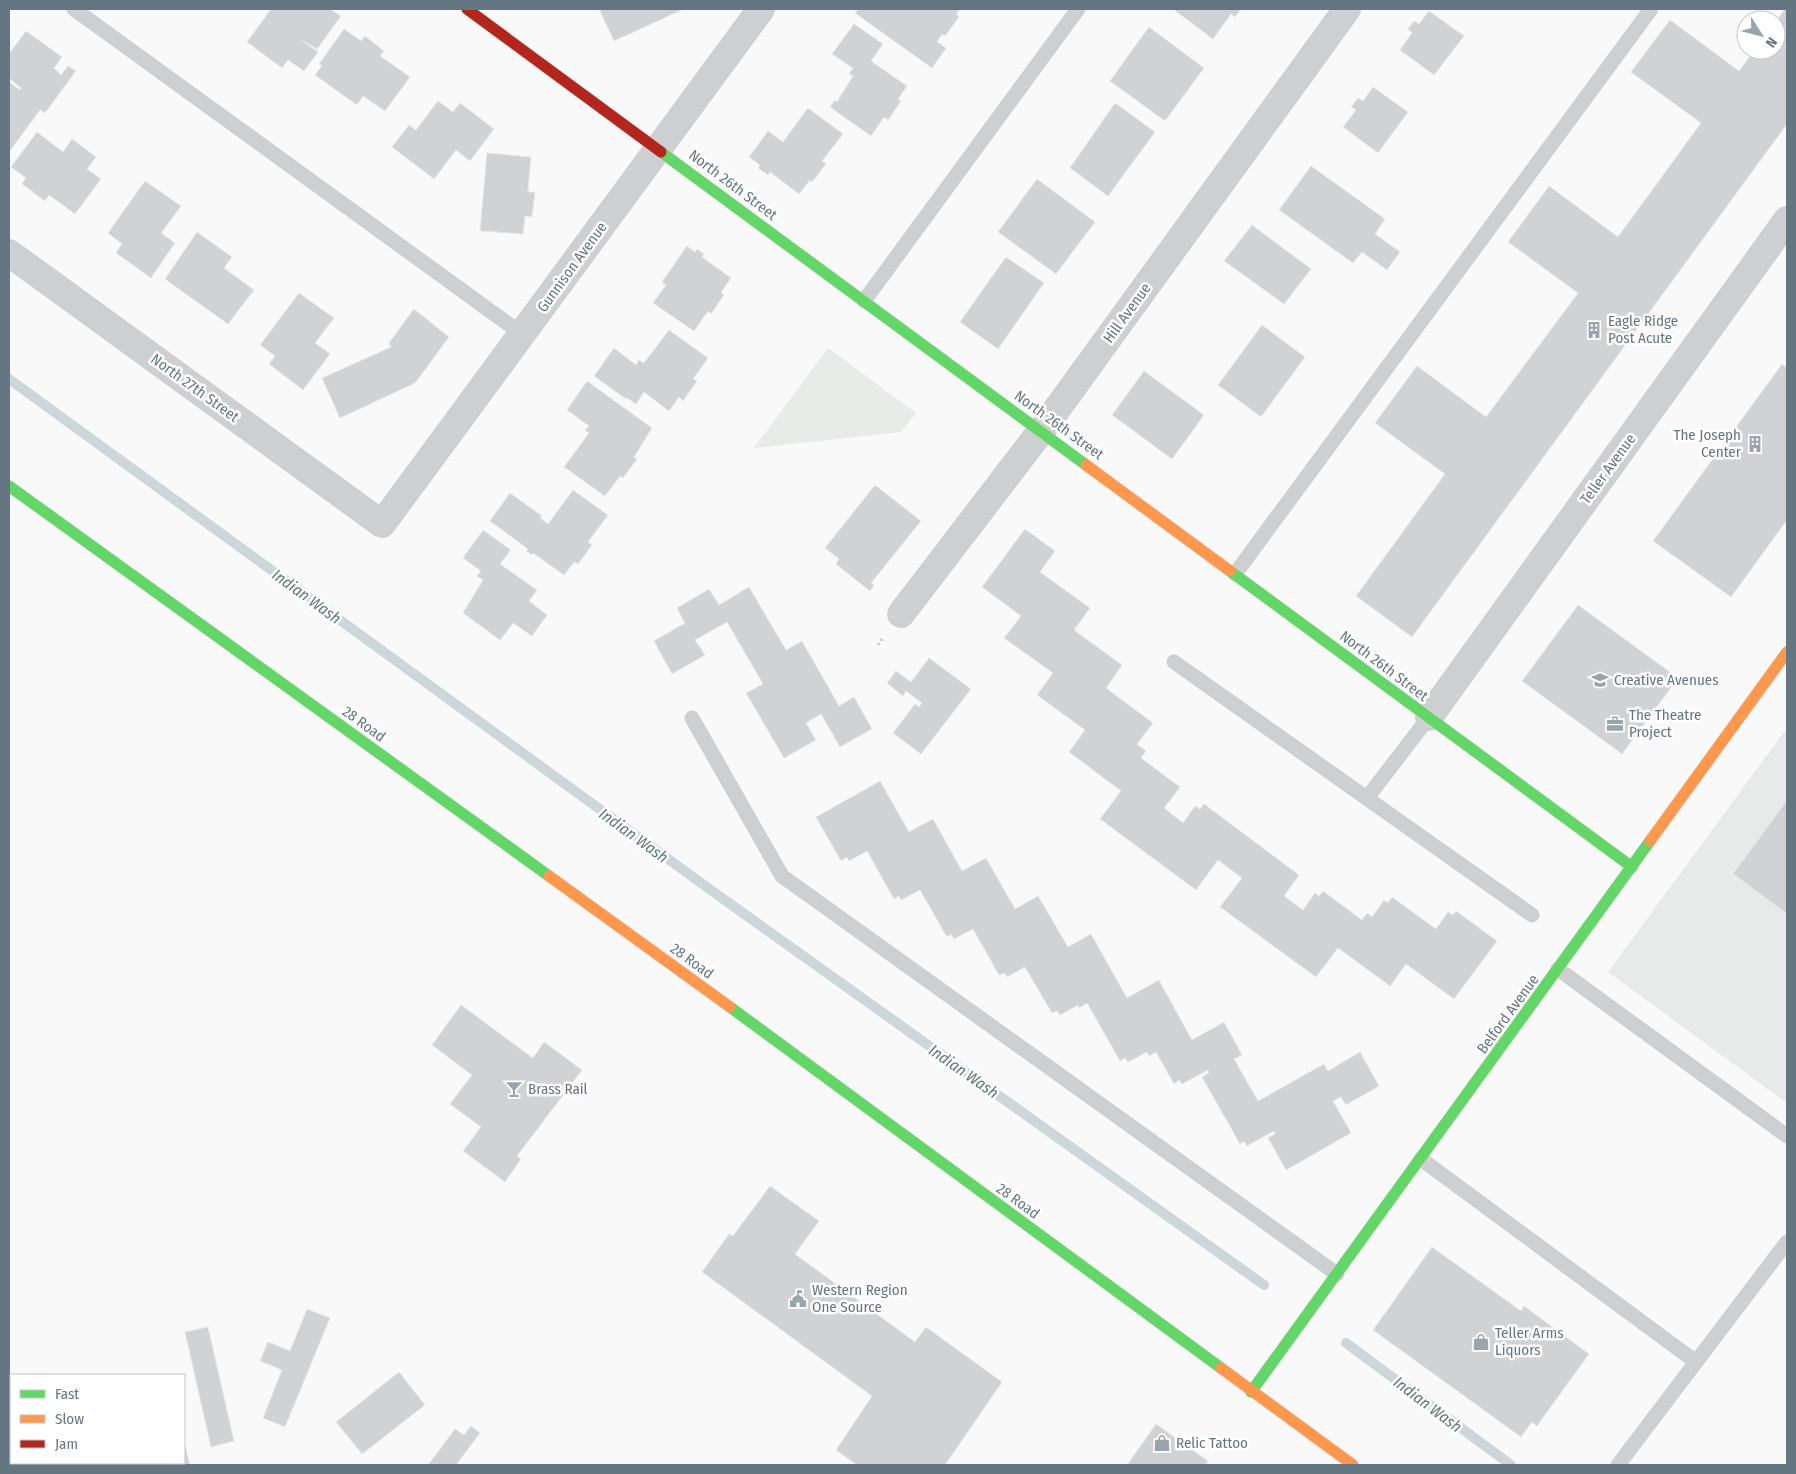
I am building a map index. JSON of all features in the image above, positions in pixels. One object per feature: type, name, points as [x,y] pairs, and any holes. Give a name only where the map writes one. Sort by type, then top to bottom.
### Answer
[{"type":"street","name":"North 26th Street","points":[[466,9],[659,149],[1632,867]]},
{"type":"street","name":"Gunnison Avenue","points":[[382,524],[760,9]]},
{"type":"street","name":"Hill Avenue","points":[[901,614],[1041,431],[1347,9]]},
{"type":"street","name":"Teller Avenue","points":[[1429,717],[1787,220]]},
{"type":"street","name":"North 27th Street","points":[[9,253],[382,524]]},
{"type":"street","name":"28 Road","points":[[9,486],[724,1003],[1251,1392],[1354,1465]]},
{"type":"street","name":"Belford Avenue","points":[[1251,1392],[1787,652]]},
{"type":"lane","points":[[74,9],[522,334]]},
{"type":"lane","points":[[864,301],[1078,9]]},
{"type":"lane","points":[[1235,574],[1651,9]]},
{"type":"lane","points":[[1174,662],[1532,915]]},
{"type":"lane","points":[[1367,798],[1429,717]]},
{"type":"lane","points":[[692,718],[782,876],[1337,1274]]},
{"type":"lane","points":[[1558,969],[1787,1136]]},
{"type":"lane","points":[[1421,1159],[1696,1362]]},
{"type":"lane","points":[[1618,1465],[1787,1242]]},
{"type":"shaded area","points":[[828,348],[916,413],[901,432],[754,448]]},
{"type":"shaded area","points":[[1787,728],[1787,1103],[1608,972]]},
{"type":"building","points":[[271,9],[330,9],[341,16],[317,49],[301,40],[318,52],[304,71],[288,60],[282,68],[247,42]]},
{"type":"building","points":[[599,9],[684,9],[614,41]]},
{"type":"building","points":[[858,9],[960,9],[956,14],[959,17],[945,36],[942,34],[937,42],[946,48],[932,68],[855,13]]},
{"type":"building","points":[[1173,9],[1241,9],[1235,17],[1231,14],[1213,39]]},
{"type":"building","name":"Eagle Ridge Post Acute","points":[[1787,9],[1787,124],[1412,637],[1356,596],[1445,474],[1375,423],[1417,366],[1486,417],[1578,293],[1508,242],[1549,186],[1618,237],[1701,123],[1631,72],[1670,20],[1739,71],[1747,60],[1786,60],[1786,10],[1784,10]]},
{"type":"building","points":[[1429,11],[1464,36],[1434,75],[1400,50],[1412,33],[1408,29],[1414,21],[1419,24]]},
{"type":"building","points":[[854,24],[883,44],[871,61],[907,86],[898,99],[901,101],[888,120],[884,117],[871,136],[830,107],[835,100],[837,102],[853,76],[849,74],[853,68],[832,54]]},
{"type":"building","points":[[1149,27],[1204,68],[1165,121],[1110,81]]},
{"type":"building","points":[[344,29],[361,41],[365,36],[384,51],[380,56],[410,77],[385,111],[363,96],[357,105],[315,75],[322,66],[319,64]]},
{"type":"building","points":[[26,31],[62,57],[54,68],[61,75],[68,66],[76,71],[45,113],[40,110],[9,152],[9,82],[20,90],[21,88],[9,78],[9,54]]},
{"type":"building","points":[[1373,87],[1408,112],[1378,153],[1343,127],[1356,110],[1351,107],[1358,98],[1363,101]]},
{"type":"building","points":[[438,101],[453,112],[460,103],[494,129],[470,161],[456,150],[434,179],[392,147],[409,125],[416,130]]},
{"type":"building","points":[[1115,103],[1155,132],[1108,196],[1070,168]]},
{"type":"building","points":[[808,108],[843,134],[822,161],[826,164],[812,182],[810,180],[799,194],[770,172],[768,175],[758,168],[760,165],[749,157],[768,131],[783,142]]},
{"type":"building","points":[[37,132],[63,152],[72,139],[96,157],[87,169],[101,179],[75,214],[49,195],[45,201],[22,184],[26,178],[11,167]]},
{"type":"building","points":[[487,153],[531,157],[528,192],[535,192],[532,217],[525,216],[523,234],[480,231]]},
{"type":"building","points":[[1311,166],[1385,219],[1375,234],[1400,252],[1387,270],[1362,252],[1353,263],[1279,210]]},
{"type":"building","points":[[1037,179],[1095,222],[1056,274],[998,232]]},
{"type":"building","points":[[145,181],[181,206],[161,233],[175,243],[151,278],[116,253],[122,244],[108,233]]},
{"type":"building","points":[[1252,225],[1311,269],[1284,304],[1224,261]]},
{"type":"building","points":[[197,232],[232,257],[224,268],[254,290],[228,324],[165,279]]},
{"type":"building","points":[[687,246],[695,252],[697,249],[704,254],[702,257],[731,278],[721,292],[724,295],[711,314],[708,311],[694,331],[653,303],[666,285],[662,282]]},
{"type":"building","points":[[1006,257],[1044,283],[998,349],[960,322]]},
{"type":"building","points":[[299,293],[334,318],[315,343],[330,354],[303,390],[269,364],[275,356],[260,345]]},
{"type":"building","points":[[414,309],[449,337],[415,383],[340,418],[322,378],[391,347],[389,343]]},
{"type":"building","points":[[1262,325],[1305,357],[1261,417],[1218,385]]},
{"type":"building","points":[[669,330],[708,358],[693,379],[697,381],[683,401],[679,397],[669,411],[644,392],[636,404],[594,376],[614,348],[636,365],[639,360],[644,363]]},
{"type":"building","name":"The Joseph Center","points":[[1782,364],[1787,368],[1787,520],[1731,597],[1653,541]]},
{"type":"building","points":[[1144,371],[1204,415],[1172,459],[1112,415]]},
{"type":"building","points":[[587,381],[652,428],[634,457],[637,459],[623,478],[620,476],[605,496],[564,467],[589,433],[585,430],[589,426],[567,410]]},
{"type":"building","points":[[875,485],[921,521],[871,583],[874,585],[870,591],[836,564],[839,559],[825,548]]},
{"type":"building","points":[[573,490],[608,515],[588,542],[592,545],[578,564],[574,562],[564,575],[533,553],[532,555],[526,551],[528,549],[490,521],[510,493],[542,516],[540,518],[548,524]]},
{"type":"building","points":[[1025,529],[1055,551],[1040,572],[1090,608],[1074,630],[1122,665],[1106,688],[1153,723],[1137,744],[1146,751],[1141,758],[1180,787],[1164,808],[1183,823],[1195,806],[1200,809],[1204,804],[1299,875],[1284,896],[1303,910],[1315,893],[1319,896],[1323,891],[1362,920],[1367,913],[1372,917],[1384,900],[1388,903],[1392,897],[1436,929],[1448,912],[1453,915],[1456,911],[1497,941],[1454,999],[1406,964],[1390,986],[1338,948],[1316,977],[1220,907],[1242,878],[1218,860],[1196,890],[1100,819],[1121,791],[1069,752],[1085,730],[1037,695],[1053,673],[1004,638],[1021,616],[982,587]]},
{"type":"building","points":[[483,530],[511,550],[500,564],[537,590],[529,601],[547,615],[532,636],[513,623],[500,640],[463,613],[483,580],[477,576],[481,571],[463,558]]},
{"type":"building","points":[[749,587],[786,650],[802,641],[839,706],[854,697],[872,729],[840,747],[821,714],[806,723],[816,740],[784,758],[746,693],[763,684],[727,622],[695,640],[705,655],[672,674],[654,641],[685,623],[677,608],[709,589],[719,605]]},
{"type":"building","name":"Creative Avenues","points":[[1578,605],[1678,678],[1622,754],[1522,681]]},
{"type":"building","points":[[929,658],[971,689],[921,754],[893,733],[915,704],[919,707],[922,703],[906,691],[903,696],[887,683],[896,671],[911,682]]},
{"type":"building","points":[[880,781],[909,832],[933,819],[962,871],[986,858],[1015,909],[1038,896],[1068,947],[1091,934],[1127,998],[1159,980],[1192,1040],[1224,1022],[1242,1055],[1234,1059],[1258,1101],[1324,1064],[1328,1071],[1360,1052],[1379,1086],[1346,1105],[1341,1097],[1333,1101],[1351,1133],[1286,1170],[1268,1138],[1275,1134],[1274,1131],[1247,1146],[1244,1141],[1240,1144],[1202,1077],[1209,1073],[1208,1070],[1182,1084],[1179,1080],[1174,1084],[1156,1052],[1149,1056],[1147,1052],[1128,1062],[1125,1058],[1120,1061],[1087,1003],[1079,1008],[1078,1005],[1060,1015],[1057,1011],[1052,1013],[1025,967],[1007,977],[1005,973],[999,975],[973,929],[954,939],[951,934],[947,937],[920,890],[901,900],[899,896],[894,899],[867,851],[849,861],[847,857],[841,861],[816,817]]},
{"type":"building","points":[[1787,800],[1787,914],[1733,874]]},
{"type":"building","name":"Brass Rail","points":[[461,1005],[533,1058],[544,1042],[582,1070],[517,1156],[521,1159],[505,1182],[463,1151],[481,1127],[450,1104],[472,1075],[432,1045]]},
{"type":"building","name":"Western Region One Source","points":[[770,1186],[819,1221],[795,1254],[915,1342],[926,1327],[1002,1382],[945,1465],[857,1465],[836,1450],[872,1396],[702,1272],[729,1234],[733,1236]]},
{"type":"building","name":"Teller Arms Liquors","points":[[1432,1247],[1521,1311],[1524,1306],[1589,1354],[1537,1426],[1532,1422],[1521,1437],[1373,1330]]},
{"type":"building","points":[[307,1309],[330,1318],[285,1427],[263,1418],[282,1370],[260,1361],[268,1342],[290,1351]]},
{"type":"building","points":[[208,1327],[234,1441],[211,1447],[185,1332]]},
{"type":"building","points":[[399,1372],[425,1405],[362,1454],[336,1422]]},
{"type":"building","name":"Relic Tattoo","points":[[1156,1424],[1208,1461],[1205,1465],[1127,1465]]},
{"type":"building","points":[[471,1426],[480,1433],[456,1465],[428,1465],[455,1429],[464,1435]]},
{"type":"building","points":[[185,1446],[190,1465],[165,1465],[185,1464]]},
{"type":"building","points":[[109,1464],[111,1465],[81,1465]]},
{"type":"waterway","name":"Indian Wash","points":[[9,379],[708,888],[1264,1285]]},
{"type":"waterway","name":"Indian Wash","points":[[1346,1343],[1511,1465]]},
{"type":"traffic: fast","points":[[661,152],[1086,465]]},
{"type":"traffic: fast","points":[[9,486],[549,876]]},
{"type":"traffic: fast","points":[[1230,571],[1632,867]]},
{"type":"traffic: fast","points":[[1251,1392],[1650,841]]},
{"type":"traffic: fast","points":[[730,1007],[1221,1368]]},
{"type":"traffic: slow","points":[[1086,465],[1230,571]]},
{"type":"traffic: slow","points":[[1650,841],[1787,652]]},
{"type":"traffic: slow","points":[[549,876],[730,1007]]},
{"type":"traffic: slow","points":[[1221,1368],[1353,1465]]},
{"type":"traffic: jam","points":[[467,9],[661,152]]},
{"type":"place","name":"Eagle Ridge Post Acute","points":[[1594,330]]},
{"type":"place","name":"The Joseph Center","points":[[1755,444]]},
{"type":"place","name":"Creative Avenues","points":[[1600,680]]},
{"type":"place","name":"The Theatre Project","points":[[1615,724]]},
{"type":"place","name":"Brass Rail","points":[[514,1089]]},
{"type":"place","name":"Western Region One Source","points":[[798,1299]]},
{"type":"place","name":"Teller Arms Liquors","points":[[1481,1342]]},
{"type":"place","name":"Relic Tattoo","points":[[1162,1443]]}]
